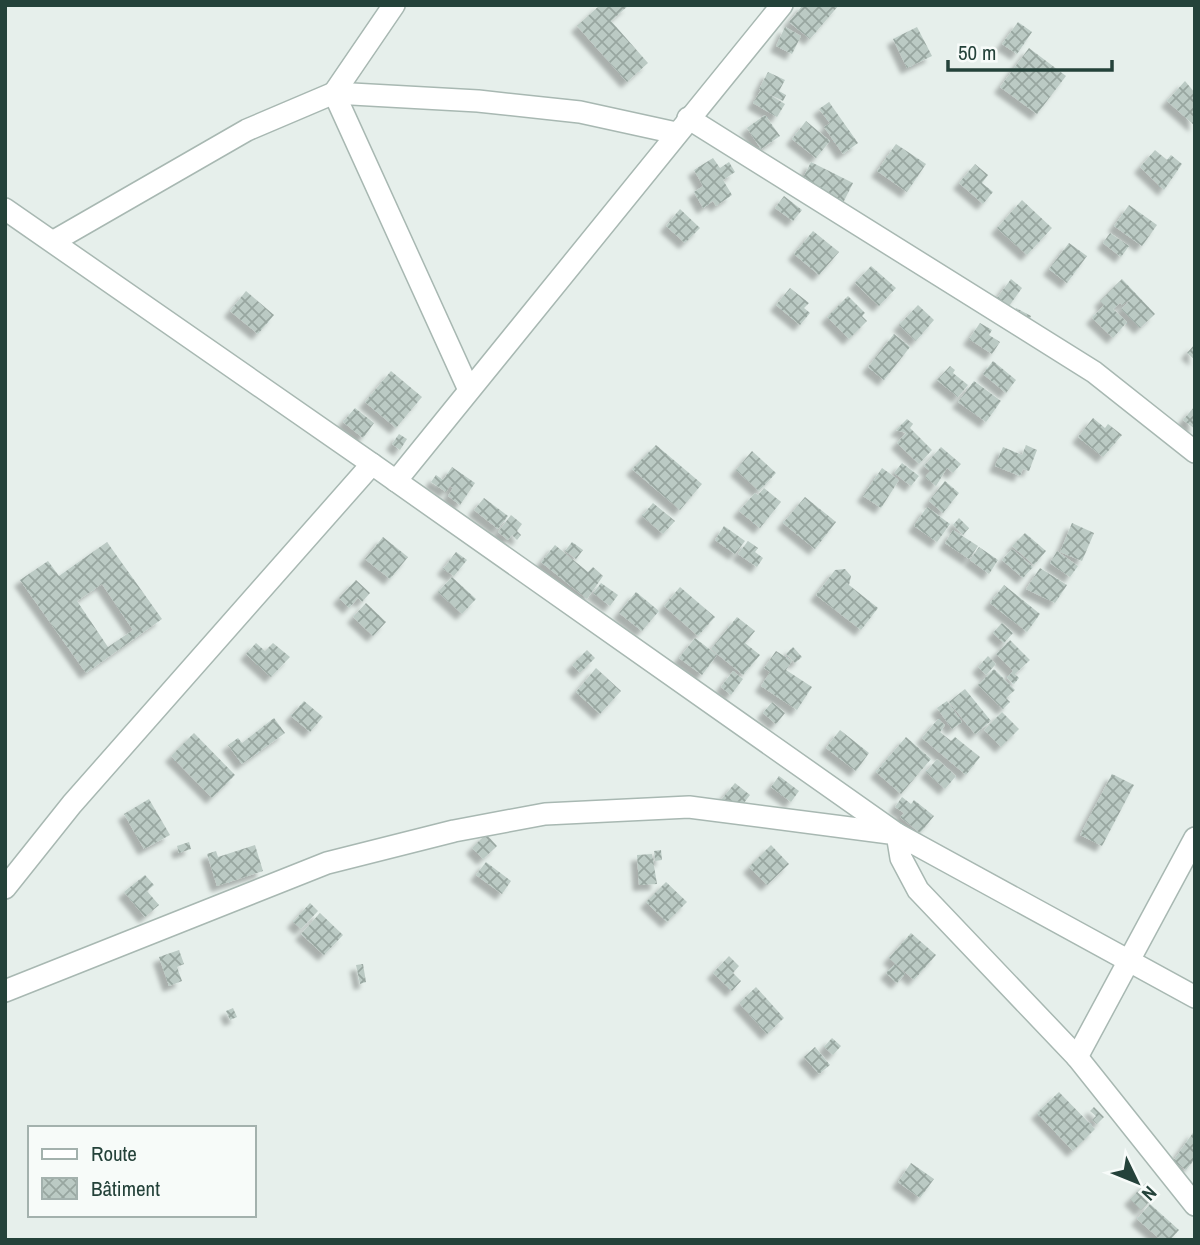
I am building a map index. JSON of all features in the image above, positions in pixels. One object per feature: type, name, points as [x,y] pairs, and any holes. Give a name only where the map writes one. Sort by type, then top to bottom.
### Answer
[{"type":"street","points":[[334,93],[394,5]]},
{"type":"street","points":[[396,481],[782,5]]},
{"type":"street","points":[[334,93],[469,390]]},
{"type":"street","points":[[54,241],[247,130],[334,93],[478,101],[682,126],[1094,372],[1195,452]]},
{"type":"street","points":[[5,209],[897,834],[1195,997]]},
{"type":"street","points":[[5,888],[72,804],[372,464]]},
{"type":"street","points":[[5,991],[327,863],[454,831],[545,814],[690,807],[897,834]]},
{"type":"street","points":[[897,834],[901,858],[918,890],[1077,1056],[1195,1205]]},
{"type":"street","points":[[1077,1056],[1195,838]]},
{"type":"building","points":[[600,5],[629,5],[611,21],[648,63],[627,82],[577,26]]},
{"type":"building","points":[[803,5],[839,5],[810,39],[789,22]]},
{"type":"building","points":[[1018,22],[1032,32],[1017,54],[1002,44]]},
{"type":"building","points":[[785,27],[801,36],[792,54],[776,46]]},
{"type":"building","points":[[917,27],[932,56],[907,68],[893,39]]},
{"type":"building","points":[[1029,48],[1066,76],[1037,114],[1000,87]]},
{"type":"building","points":[[768,72],[785,80],[779,91],[786,95],[783,101],[759,89]]},
{"type":"building","points":[[1185,81],[1195,93],[1195,126],[1167,101]]},
{"type":"building","points":[[761,90],[785,104],[777,117],[753,103]]},
{"type":"building","points":[[829,102],[858,143],[843,154],[824,127],[830,123],[819,109]]},
{"type":"building","points":[[765,115],[780,136],[761,149],[747,128]]},
{"type":"building","points":[[806,121],[830,141],[816,158],[792,139]]},
{"type":"building","points":[[896,144],[926,164],[907,192],[877,171]]},
{"type":"building","points":[[1155,150],[1167,160],[1171,155],[1182,164],[1164,190],[1140,167]]},
{"type":"building","points":[[713,158],[720,168],[729,162],[735,172],[723,180],[732,195],[716,206],[713,201],[703,208],[694,192],[703,186],[694,170]]},
{"type":"building","points":[[811,162],[853,183],[843,203],[801,182]]},
{"type":"building","points":[[975,164],[988,175],[982,183],[993,192],[983,204],[959,183]]},
{"type":"building","points":[[784,196],[802,210],[793,221],[775,208]]},
{"type":"building","points":[[1022,200],[1052,228],[1027,255],[997,228]]},
{"type":"building","points":[[1129,205],[1157,225],[1142,246],[1114,226]]},
{"type":"building","points":[[680,209],[700,228],[685,243],[666,226]]},
{"type":"building","points":[[813,231],[839,252],[819,275],[794,254]]},
{"type":"building","points":[[1110,233],[1129,246],[1121,257],[1103,243]]},
{"type":"building","points":[[1069,243],[1087,256],[1067,283],[1049,269]]},
{"type":"building","points":[[871,266],[896,288],[879,306],[855,283]]},
{"type":"building","points":[[1011,279],[1022,288],[1009,306],[997,298]]},
{"type":"building","points":[[1122,279],[1155,314],[1140,328],[1121,309],[1131,299],[1122,305],[1120,303],[1113,309],[1127,322],[1113,338],[1092,318],[1104,305],[1100,301]]},
{"type":"building","points":[[790,288],[809,303],[804,308],[810,313],[800,325],[776,305]]},
{"type":"building","points":[[246,291],[274,315],[258,334],[230,311]]},
{"type":"building","points":[[848,296],[865,313],[862,316],[867,321],[849,339],[827,317]]},
{"type":"building","points":[[918,305],[934,320],[916,341],[899,325]]},
{"type":"building","points":[[1016,308],[1031,316],[1026,326],[1011,318]]},
{"type":"building","points":[[980,323],[992,330],[989,335],[1000,342],[992,354],[969,339]]},
{"type":"building","points":[[894,334],[910,347],[884,380],[868,367]]},
{"type":"building","points":[[1195,344],[1195,360],[1187,353]]},
{"type":"building","points":[[993,361],[1016,380],[1006,393],[983,374]]},
{"type":"building","points":[[950,366],[955,370],[953,373],[968,385],[958,397],[937,380]]},
{"type":"building","points":[[391,371],[422,397],[396,428],[365,402]]},
{"type":"building","points":[[974,381],[1001,401],[986,422],[958,402]]},
{"type":"building","points":[[1195,406],[1195,429],[1183,420]]},
{"type":"building","points":[[355,408],[374,423],[363,438],[343,422]]},
{"type":"building","points":[[1093,418],[1105,428],[1108,424],[1122,435],[1103,457],[1078,437]]},
{"type":"building","points":[[907,419],[913,424],[910,428],[932,450],[919,464],[897,443],[906,433],[896,430]]},
{"type":"building","points":[[399,434],[407,439],[400,450],[392,444]]},
{"type":"building","points":[[656,445],[702,484],[680,510],[632,469]]},
{"type":"building","points":[[1026,445],[1037,450],[1029,471],[1023,469],[1020,476],[995,466],[1003,447],[1022,455]]},
{"type":"building","points":[[941,447],[961,464],[953,473],[947,468],[936,486],[925,477],[930,471],[924,466]]},
{"type":"building","points":[[752,451],[776,473],[759,491],[736,470]]},
{"type":"building","points":[[902,463],[919,476],[911,486],[894,473]]},
{"type":"building","points":[[452,467],[475,483],[460,505],[448,496],[453,488],[450,486],[446,492],[431,482],[436,475],[443,480]]},
{"type":"building","points":[[882,468],[899,480],[881,508],[863,496]]},
{"type":"building","points":[[945,481],[959,493],[943,513],[929,501]]},
{"type":"building","points":[[764,488],[781,502],[760,528],[739,511],[755,493],[758,495]]},
{"type":"building","points":[[805,497],[836,522],[815,549],[783,523]]},
{"type":"building","points":[[484,498],[508,516],[498,529],[474,510]]},
{"type":"building","points":[[653,503],[675,521],[663,534],[642,516]]},
{"type":"building","points":[[927,507],[950,524],[937,542],[914,526]]},
{"type":"building","points":[[511,515],[522,524],[517,531],[521,535],[517,540],[512,535],[508,540],[498,532]]},
{"type":"building","points":[[959,518],[969,528],[963,535],[953,525]]},
{"type":"building","points":[[1072,523],[1094,533],[1082,561],[1060,552]]},
{"type":"building","points":[[724,526],[745,541],[735,554],[715,540]]},
{"type":"building","points":[[953,530],[978,546],[969,559],[945,543]]},
{"type":"building","points":[[1025,533],[1046,551],[1034,565],[1012,546]]},
{"type":"building","points":[[383,537],[408,557],[390,579],[365,559]]},
{"type":"building","points":[[748,541],[758,548],[755,552],[763,558],[757,567],[738,554]]},
{"type":"building","points":[[107,542],[162,619],[86,673],[20,580],[48,561],[59,576]],"holes":[[[102,584],[133,630],[108,647],[77,601]]]},
{"type":"building","points":[[572,542],[583,550],[576,559],[565,551]]},
{"type":"building","points":[[555,545],[588,572],[593,567],[603,576],[587,599],[541,562]]},
{"type":"building","points":[[979,547],[998,560],[989,574],[970,560]]},
{"type":"building","points":[[1012,549],[1033,567],[1023,578],[1002,560]]},
{"type":"building","points":[[1057,551],[1078,566],[1070,577],[1050,563]]},
{"type":"building","points":[[456,552],[467,560],[454,576],[443,569]]},
{"type":"building","points":[[1040,568],[1067,585],[1055,603],[1026,589]]},
{"type":"building","points":[[845,569],[851,576],[849,585],[878,608],[861,630],[816,595],[835,570]]},
{"type":"building","points":[[452,577],[476,599],[462,614],[438,592]]},
{"type":"building","points":[[356,580],[370,593],[362,602],[358,598],[349,608],[339,598]]},
{"type":"building","points":[[601,583],[618,595],[610,606],[593,593]]},
{"type":"building","points":[[1004,585],[1040,614],[1027,632],[990,603]]},
{"type":"building","points":[[680,587],[715,617],[698,636],[664,606]]},
{"type":"building","points":[[636,592],[659,611],[642,631],[619,613]]},
{"type":"building","points":[[366,603],[386,622],[373,636],[353,617]]},
{"type":"building","points":[[737,617],[755,631],[745,643],[760,655],[743,675],[711,649]]},
{"type":"building","points":[[1002,623],[1013,633],[1004,643],[993,633]]},
{"type":"building","points":[[695,638],[717,655],[702,675],[679,658]]},
{"type":"building","points":[[1010,640],[1030,660],[1015,674],[1019,678],[1014,684],[1007,678],[1013,671],[996,654]]},
{"type":"building","points":[[256,643],[265,651],[273,643],[290,657],[271,677],[246,654]]},
{"type":"building","points":[[793,647],[802,657],[795,663],[786,654]]},
{"type":"building","points":[[587,650],[595,658],[580,673],[572,665]]},
{"type":"building","points":[[776,651],[792,661],[786,670],[812,687],[797,710],[761,686],[770,672],[764,668]]},
{"type":"building","points":[[988,656],[996,664],[986,675],[978,667]]},
{"type":"building","points":[[596,668],[621,691],[600,714],[576,692]]},
{"type":"building","points":[[994,669],[1015,690],[1006,698],[1010,702],[1003,709],[978,685]]},
{"type":"building","points":[[733,671],[743,679],[731,695],[721,687]]},
{"type":"building","points":[[965,689],[991,721],[975,734],[949,702]]},
{"type":"building","points":[[304,701],[323,717],[310,732],[291,716]]},
{"type":"building","points":[[947,701],[962,722],[952,729],[937,708]]},
{"type":"building","points":[[772,702],[785,713],[776,724],[763,713]]},
{"type":"building","points":[[1002,712],[1019,729],[1001,747],[984,730]]},
{"type":"building","points":[[274,718],[285,733],[242,764],[228,745],[238,738],[242,743]]},
{"type":"building","points":[[938,719],[945,725],[940,732],[951,741],[955,737],[980,757],[966,775],[922,738]]},
{"type":"building","points":[[840,730],[869,753],[856,771],[826,748]]},
{"type":"building","points":[[194,733],[235,775],[212,798],[171,756]]},
{"type":"building","points":[[906,737],[931,759],[901,794],[876,772]]},
{"type":"building","points":[[937,759],[956,776],[945,789],[926,772]]},
{"type":"building","points":[[1112,774],[1134,785],[1102,846],[1080,835]]},
{"type":"building","points":[[779,776],[799,791],[791,802],[771,787]]},
{"type":"building","points":[[735,783],[750,795],[737,812],[721,800]]},
{"type":"building","points":[[902,797],[911,804],[914,800],[934,816],[920,833],[900,817],[904,813],[895,807]]},
{"type":"building","points":[[149,799],[170,835],[144,849],[124,814]]},
{"type":"building","points":[[486,834],[497,846],[483,859],[472,848]]},
{"type":"building","points":[[189,842],[191,849],[179,853],[177,846]]},
{"type":"building","points":[[255,845],[263,871],[217,886],[207,854],[216,851],[218,857]]},
{"type":"building","points":[[771,845],[789,864],[767,885],[749,867]]},
{"type":"building","points":[[661,850],[662,860],[655,861],[654,851]]},
{"type":"building","points":[[652,854],[657,884],[639,885],[637,855]]},
{"type":"building","points":[[486,862],[511,881],[502,894],[476,875]]},
{"type":"building","points":[[145,875],[154,885],[147,891],[159,905],[145,917],[124,892]]},
{"type":"building","points":[[666,882],[687,902],[667,922],[646,902]]},
{"type":"building","points":[[310,903],[318,911],[301,929],[293,922]]},
{"type":"building","points":[[320,913],[343,935],[324,955],[301,934]]},
{"type":"building","points":[[911,933],[936,955],[914,980],[889,958]]},
{"type":"building","points":[[179,950],[184,964],[177,967],[182,981],[169,986],[159,957]]},
{"type":"building","points":[[729,956],[739,966],[733,973],[741,981],[732,991],[713,973]]},
{"type":"building","points":[[363,964],[366,982],[360,984],[356,965]]},
{"type":"building","points":[[895,964],[905,974],[897,983],[886,973]]},
{"type":"building","points":[[756,987],[784,1018],[767,1034],[739,1003]]},
{"type":"building","points":[[233,1008],[237,1017],[230,1020],[226,1011]]},
{"type":"building","points":[[832,1038],[841,1046],[833,1055],[824,1047]]},
{"type":"building","points":[[815,1047],[830,1065],[819,1074],[804,1057]]},
{"type":"building","points":[[1059,1092],[1095,1129],[1073,1151],[1037,1113]]},
{"type":"building","points":[[1094,1107],[1104,1117],[1097,1124],[1092,1120],[1096,1116],[1090,1111]]},
{"type":"building","points":[[1195,1130],[1195,1159],[1186,1170],[1173,1161]]},
{"type":"building","points":[[911,1163],[934,1179],[920,1198],[898,1182]]},
{"type":"building","points":[[1146,1183],[1157,1194],[1141,1210],[1130,1199]]},
{"type":"building","points":[[1150,1204],[1179,1230],[1170,1240],[1161,1240],[1137,1219]]}]
